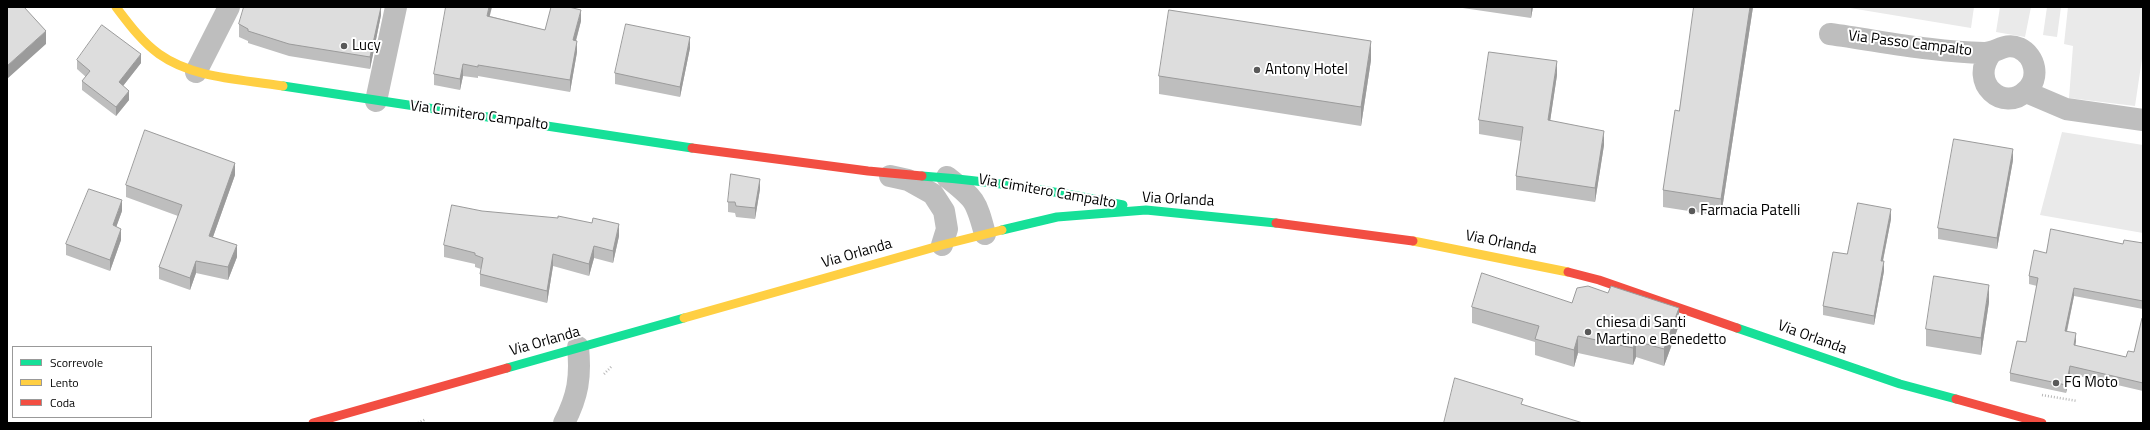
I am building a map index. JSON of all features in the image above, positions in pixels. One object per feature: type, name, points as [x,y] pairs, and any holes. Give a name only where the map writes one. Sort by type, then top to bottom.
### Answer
[{"type":"main road","name":"Via Cimitero Campalto","points":[[116,7],[154,51],[174,64],[196,72],[376,101],[734,154],[868,171],[947,177],[1063,192],[1146,210]]},
{"type":"main road","name":"Via Orlanda","points":[[313,423],[578,347],[985,234],[1057,217],[1146,210],[1229,217],[1394,237],[1555,268],[1599,280],[1900,384],[2042,423]]},
{"type":"street","points":[[196,72],[229,7]]},
{"type":"street","points":[[376,101],[396,7]]},
{"type":"street","name":"Via Passo Campalto","points":[[1830,34],[1958,52],[1991,53]]},
{"type":"street","name":"Via Passo Campalto","points":[[2010,46],[2020,48],[2028,54],[2034,63],[2035,74],[2032,83],[2026,92],[2017,97],[2007,98],[1997,96],[1989,90],[1984,81],[1982,71],[1985,61],[1991,53],[1999,47],[2010,46]]},
{"type":"street","points":[[2026,92],[2066,109],[2143,120]]},
{"type":"street","name":"Via Cimitero Campalto","points":[[868,171],[908,180],[933,194],[944,211],[947,229],[942,245]]},
{"type":"street","name":"Via Cimitero Campalto","points":[[947,177],[971,195],[978,208],[985,234]]},
{"type":"street","points":[[564,423],[578,390],[580,368],[578,347]]},
{"type":"path","points":[[576,396],[589,400],[592,399],[605,374],[616,363]]},
{"type":"path","points":[[2036,397],[2044,395],[2077,401]]},
{"type":"path","points":[[418,423],[434,416]]},
{"type":"shaded area","points":[[1844,7],[1974,7],[1971,28]]},
{"type":"shaded area","points":[[2000,7],[2031,7],[2025,37],[1996,32]]},
{"type":"shaded area","points":[[2047,7],[2061,7],[2057,37],[2043,35]]},
{"type":"shaded area","points":[[2068,7],[2143,7],[2143,52],[2135,106],[2069,98],[2073,46],[2064,44]]},
{"type":"shaded area","points":[[2062,132],[2143,145],[2143,233],[2040,215]]},
{"type":"building","points":[[7,7],[24,7],[46,31],[7,66]]},
{"type":"building","points":[[244,7],[381,7],[370,57],[289,44],[248,31],[248,29],[239,24]]},
{"type":"building","points":[[446,7],[489,7],[487,16],[545,30],[551,7],[569,7],[581,10],[573,40],[577,41],[570,80],[478,65],[478,67],[463,64],[460,79],[434,74]]},
{"type":"building","points":[[1694,7],[1750,7],[1721,199],[1663,190],[1675,110],[1679,111]]},
{"type":"building","points":[[1169,10],[1371,41],[1361,107],[1159,76]]},
{"type":"building","points":[[626,24],[690,37],[680,87],[615,73]]},
{"type":"building","points":[[102,25],[141,54],[119,82],[129,91],[116,107],[82,81],[90,71],[77,60]]},
{"type":"building","points":[[1489,52],[1557,61],[1548,120],[1604,131],[1595,188],[1516,176],[1523,127],[1479,120]]},
{"type":"building","points":[[145,130],[235,163],[209,236],[237,245],[228,267],[196,261],[190,278],[159,267],[182,205],[126,185]]},
{"type":"building","points":[[1954,139],[2013,149],[1997,238],[1938,228]]},
{"type":"building","points":[[731,174],[760,179],[755,208],[736,206],[735,202],[728,202]]},
{"type":"building","points":[[89,189],[122,200],[113,225],[121,229],[110,260],[66,244]]},
{"type":"building","points":[[1858,203],[1891,209],[1881,261],[1884,261],[1874,316],[1823,306],[1833,252],[1847,254]]},
{"type":"building","points":[[452,205],[482,211],[558,218],[558,216],[592,223],[593,218],[619,224],[613,251],[594,246],[589,264],[553,254],[547,291],[480,274],[483,258],[475,255],[475,253],[444,245]]},
{"type":"building","points":[[2051,229],[2123,244],[2124,240],[2143,243],[2143,301],[2074,288],[2065,331],[2076,333],[2074,345],[2126,357],[2128,351],[2134,352],[2143,318],[2143,383],[2070,366],[2066,385],[2010,373],[2017,341],[2026,342],[2038,278],[2029,276],[2034,250],[2046,253]]},
{"type":"building","name":"chiesa di Santi Martino e Benedetto","points":[[1482,273],[1572,303],[1577,288],[1588,286],[1608,293],[1611,286],[1679,308],[1664,349],[1636,341],[1633,348],[1578,336],[1574,350],[1535,339],[1539,326],[1472,307]]},
{"type":"building","points":[[1934,276],[1989,285],[1981,338],[1926,329]]},
{"type":"building","points":[[1455,378],[1523,399],[1521,404],[1583,423],[1444,423]]},
{"type":"traffic: fast","points":[[283,86],[692,148]]},
{"type":"traffic: fast","points":[[922,176],[1023,187],[1123,205]]},
{"type":"traffic: fast","points":[[1002,230],[1057,217],[1146,210],[1276,223]]},
{"type":"traffic: fast","points":[[507,368],[684,318]]},
{"type":"traffic: fast","points":[[1737,328],[1900,384],[1956,399]]},
{"type":"traffic: slow","points":[[116,7],[147,44],[159,54],[187,69],[219,77],[283,86]]},
{"type":"traffic: slow","points":[[684,318],[942,245],[1002,230]]},
{"type":"traffic: slow","points":[[1413,241],[1568,272]]},
{"type":"traffic: jam","points":[[692,148],[868,171],[922,176]]},
{"type":"traffic: jam","points":[[1276,223],[1413,241]]},
{"type":"traffic: jam","points":[[1568,272],[1599,280],[1737,328]]},
{"type":"traffic: jam","points":[[313,423],[507,368]]},
{"type":"traffic: jam","points":[[1956,399],[2042,423]]},
{"type":"place","name":"Lucy","points":[[344,46]]},
{"type":"place","name":"Antony Hotel","points":[[1257,70]]},
{"type":"place","name":"Farmacia Patelli","points":[[1692,211]]},
{"type":"place","name":"chiesa di Santi Martino e Benedetto","points":[[1588,332]]},
{"type":"place","name":"FG Moto","points":[[2056,383]]}]
